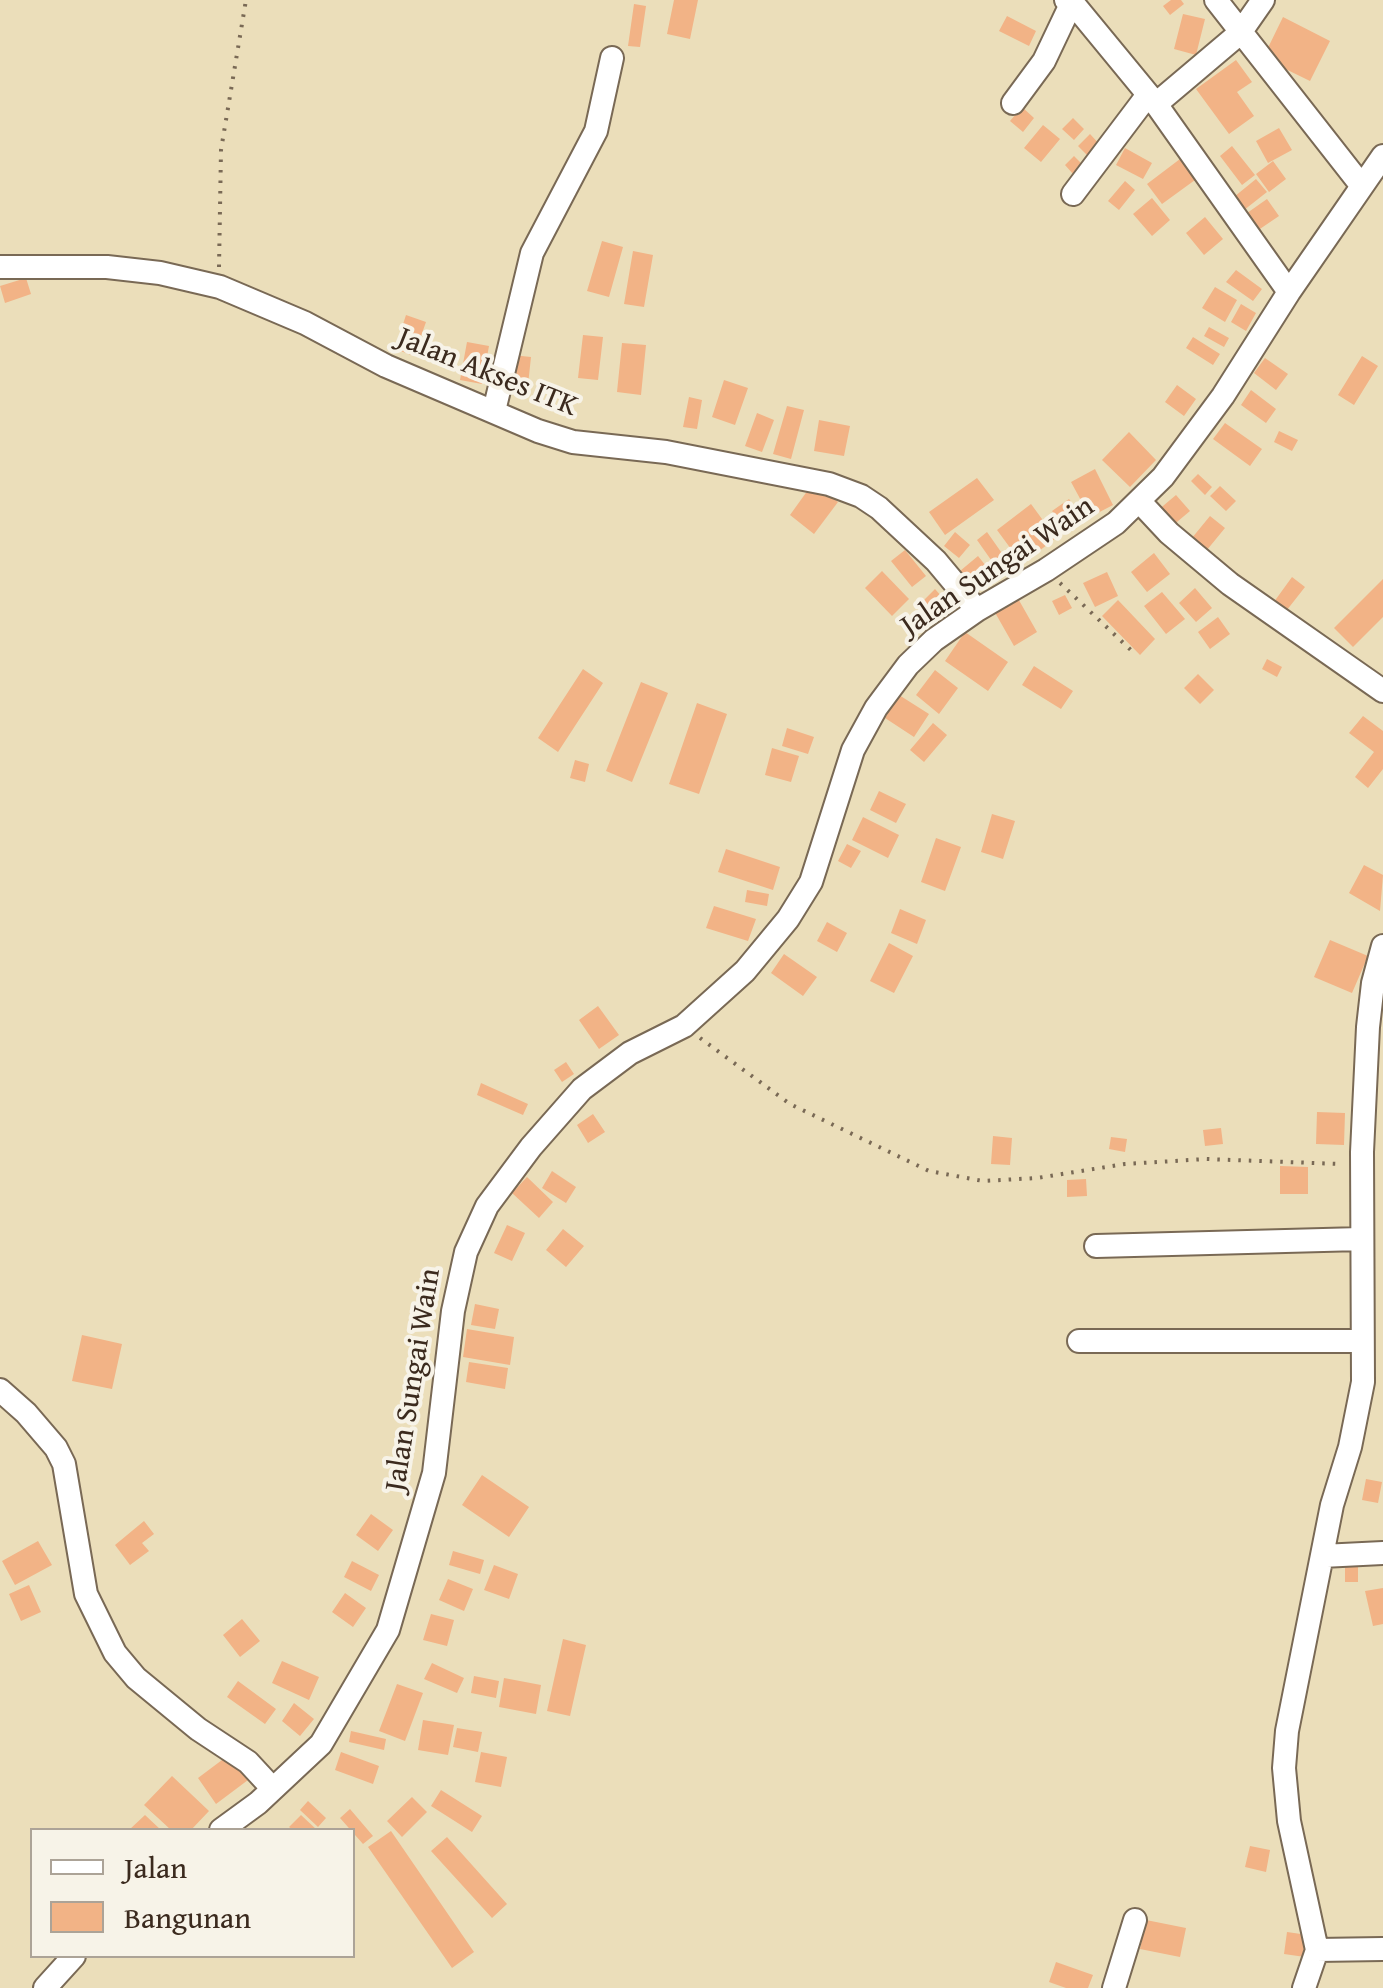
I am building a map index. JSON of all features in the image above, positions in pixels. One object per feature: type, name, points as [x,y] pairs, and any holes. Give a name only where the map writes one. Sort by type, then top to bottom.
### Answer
[{"type":"street","points":[[1216,0],[1361,185]]},
{"type":"street","points":[[1073,194],[1151,100],[1240,34],[1263,0]]},
{"type":"street","points":[[1013,103],[1044,61],[1070,1],[1151,100],[1289,292]]},
{"type":"street","points":[[494,412],[532,253],[596,130],[612,58]]},
{"type":"street","name":"Jalan Sungai Wain","points":[[223,1828],[320,1744],[388,1630],[434,1473],[453,1311],[466,1252],[488,1206],[582,1090],[630,1053],[684,1026],[745,971],[788,920],[811,882],[853,750],[876,708],[908,665],[934,640],[1046,570],[1140,502],[1223,396],[1383,156]]},
{"type":"street","name":"Jalan Akses ITK","points":[[0,267],[108,267],[160,272],[220,287],[306,322],[386,366],[573,442],[666,452],[789,475],[861,496],[926,551],[977,610]]},
{"type":"street","points":[[1140,502],[1169,533],[1230,584],[1383,691]]},
{"type":"street","points":[[1304,1988],[1317,1950],[1289,1821],[1284,1768],[1292,1699],[1332,1505],[1363,1382],[1361,1239],[1369,1160],[1375,1030],[1373,983],[1383,946]]},
{"type":"street","points":[[1096,1246],[1361,1239]]},
{"type":"street","points":[[1079,1342],[1362,1340]]},
{"type":"street","points":[[0,1390],[36,1424],[64,1464],[86,1594],[114,1653],[136,1678],[198,1729],[248,1762],[272,1789]]},
{"type":"street","points":[[1322,1556],[1383,1554]]},
{"type":"street","points":[[1114,1988],[1135,1920]]},
{"type":"street","points":[[1317,1950],[1383,1949]]},
{"type":"street","points":[[45,1988],[72,1958]]},
{"type":"path","points":[[220,287],[221,150],[246,0]]},
{"type":"path","points":[[1046,570],[1134,653]]},
{"type":"path","points":[[684,1026],[790,1104],[929,1171],[982,1180],[1037,1178],[1124,1164],[1206,1159],[1369,1160]]},
{"type":"building","points":[[674,0],[698,0],[690,39],[667,34]]},
{"type":"building","points":[[1171,0],[1184,4],[1170,15],[1163,6]]},
{"type":"building","points":[[634,4],[646,6],[640,47],[628,46]]},
{"type":"building","points":[[1183,14],[1205,19],[1196,55],[1174,49]]},
{"type":"building","points":[[1007,16],[1036,31],[1029,46],[999,31]]},
{"type":"building","points":[[1283,17],[1330,41],[1310,81],[1263,58]]},
{"type":"building","points":[[1236,60],[1252,82],[1237,92],[1254,116],[1229,134],[1196,89]]},
{"type":"building","points":[[1022,107],[1034,118],[1023,132],[1010,121]]},
{"type":"building","points":[[1073,118],[1084,129],[1074,140],[1062,129]]},
{"type":"building","points":[[1043,125],[1060,139],[1041,162],[1024,148]]},
{"type":"building","points":[[1279,128],[1292,150],[1268,163],[1256,141]]},
{"type":"building","points":[[1090,134],[1102,147],[1090,158],[1078,146]]},
{"type":"building","points":[[1232,146],[1255,175],[1242,185],[1220,156]]},
{"type":"building","points":[[1125,148],[1152,163],[1143,179],[1116,165]]},
{"type":"building","points":[[1074,156],[1083,165],[1073,174],[1065,165]]},
{"type":"building","points":[[1180,159],[1195,180],[1162,204],[1147,184]]},
{"type":"building","points":[[1273,161],[1286,179],[1269,192],[1256,174]]},
{"type":"building","points":[[1256,179],[1267,192],[1239,214],[1229,201]]},
{"type":"building","points":[[1125,181],[1135,190],[1119,210],[1108,201]]},
{"type":"building","points":[[1152,198],[1170,220],[1152,236],[1133,214]]},
{"type":"building","points":[[1267,199],[1279,216],[1251,235],[1240,218]]},
{"type":"building","points":[[1205,217],[1223,239],[1204,255],[1186,233]]},
{"type":"building","points":[[602,241],[623,247],[609,297],[587,291]]},
{"type":"building","points":[[633,251],[653,255],[644,307],[624,304]]},
{"type":"building","points":[[1236,270],[1262,289],[1253,301],[1226,282]]},
{"type":"building","points":[[26,278],[31,294],[5,303],[0,286]]},
{"type":"building","points":[[1215,287],[1237,300],[1225,322],[1202,308]]},
{"type":"building","points":[[1241,304],[1256,313],[1246,331],[1231,322]]},
{"type":"building","points":[[406,315],[426,322],[414,356],[395,349]]},
{"type":"building","points":[[1209,327],[1229,338],[1224,347],[1204,336]]},
{"type":"building","points":[[583,335],[603,337],[598,380],[578,378]]},
{"type":"building","points":[[1193,337],[1220,354],[1213,365],[1186,348]]},
{"type":"building","points":[[467,342],[489,346],[482,384],[460,380]]},
{"type":"building","points":[[622,343],[646,345],[641,395],[617,392]]},
{"type":"building","points":[[512,355],[531,357],[527,394],[508,393]]},
{"type":"building","points":[[1362,356],[1378,366],[1354,405],[1338,395]]},
{"type":"building","points":[[1265,358],[1288,374],[1276,390],[1254,373]]},
{"type":"building","points":[[724,380],[748,388],[735,425],[712,417]]},
{"type":"building","points":[[1177,385],[1196,399],[1184,416],[1165,402]]},
{"type":"building","points":[[1251,390],[1276,409],[1266,423],[1241,405]]},
{"type":"building","points":[[689,397],[702,400],[697,429],[683,427]]},
{"type":"building","points":[[787,406],[804,410],[791,459],[773,454]]},
{"type":"building","points":[[757,413],[774,420],[762,452],[745,446]]},
{"type":"building","points":[[819,420],[850,426],[844,456],[814,451]]},
{"type":"building","points":[[1225,423],[1262,449],[1250,466],[1213,439]]},
{"type":"building","points":[[1279,431],[1298,440],[1292,451],[1274,442]]},
{"type":"building","points":[[1129,432],[1156,460],[1130,487],[1102,460]]},
{"type":"building","points":[[1095,469],[1113,505],[1090,517],[1071,482]]},
{"type":"building","points":[[1198,474],[1212,487],[1205,495],[1191,481]]},
{"type":"building","points":[[977,478],[994,500],[945,535],[929,512]]},
{"type":"building","points":[[813,483],[838,502],[814,534],[790,515]]},
{"type":"building","points":[[1220,486],[1236,501],[1226,511],[1210,496]]},
{"type":"building","points":[[1176,495],[1190,511],[1171,527],[1157,511]]},
{"type":"building","points":[[1069,499],[1083,518],[1066,530],[1052,511]]},
{"type":"building","points":[[1031,504],[1056,538],[1022,564],[997,530]]},
{"type":"building","points":[[1210,516],[1225,528],[1202,556],[1187,544]]},
{"type":"building","points":[[955,532],[970,545],[959,558],[944,546]]},
{"type":"building","points":[[987,532],[1006,559],[996,567],[977,540]]},
{"type":"building","points":[[905,550],[926,576],[912,587],[891,561]]},
{"type":"building","points":[[1154,553],[1170,574],[1147,592],[1131,572]]},
{"type":"building","points":[[978,556],[990,571],[972,586],[960,571]]},
{"type":"building","points":[[882,571],[909,599],[892,616],[865,588]]},
{"type":"building","points":[[1107,572],[1118,596],[1095,607],[1083,583]]},
{"type":"building","points":[[1292,577],[1305,587],[1283,615],[1271,606]]},
{"type":"building","points":[[1383,579],[1383,617],[1353,647],[1334,628]]},
{"type":"building","points":[[1195,588],[1212,608],[1196,622],[1179,603]]},
{"type":"building","points":[[935,589],[942,597],[929,610],[921,603]]},
{"type":"building","points":[[1162,592],[1185,619],[1166,634],[1144,606]]},
{"type":"building","points":[[1016,595],[1037,632],[1014,646],[993,609]]},
{"type":"building","points":[[1065,595],[1072,608],[1059,615],[1052,601]]},
{"type":"building","points":[[1118,600],[1155,639],[1140,655],[1102,616]]},
{"type":"building","points":[[1218,617],[1230,634],[1210,649],[1198,632]]},
{"type":"building","points":[[965,632],[1008,662],[988,691],[945,661]]},
{"type":"building","points":[[1267,659],[1282,667],[1277,677],[1262,669]]},
{"type":"building","points":[[1034,666],[1073,691],[1061,709],[1022,685]]},
{"type":"building","points":[[583,669],[603,683],[558,752],[538,738]]},
{"type":"building","points":[[935,670],[958,688],[939,714],[916,695]]},
{"type":"building","points":[[1198,674],[1214,690],[1200,704],[1184,688]]},
{"type":"building","points":[[641,682],[668,693],[632,782],[606,771]]},
{"type":"building","points":[[899,695],[929,714],[914,737],[885,718]]},
{"type":"building","points":[[697,703],[727,714],[699,794],[669,784]]},
{"type":"building","points":[[1363,716],[1383,731],[1383,769],[1368,788],[1355,777],[1374,752],[1349,733]]},
{"type":"building","points":[[933,723],[947,735],[924,762],[910,750]]},
{"type":"building","points":[[787,728],[814,737],[808,754],[782,746]]},
{"type":"building","points":[[772,748],[799,756],[791,782],[765,775]]},
{"type":"building","points":[[575,760],[589,764],[585,782],[570,778]]},
{"type":"building","points":[[879,791],[906,804],[896,823],[870,810]]},
{"type":"building","points":[[992,814],[1015,821],[1003,859],[981,852]]},
{"type":"building","points":[[863,817],[899,835],[888,858],[852,840]]},
{"type":"building","points":[[936,838],[961,847],[945,891],[921,882]]},
{"type":"building","points":[[847,844],[861,851],[851,868],[838,861]]},
{"type":"building","points":[[726,849],[780,867],[773,890],[718,872]]},
{"type":"building","points":[[1364,865],[1383,875],[1380,911],[1349,893]]},
{"type":"building","points":[[747,890],[769,894],[767,906],[745,902]]},
{"type":"building","points":[[714,906],[756,919],[748,941],[706,928]]},
{"type":"building","points":[[900,909],[926,920],[917,944],[891,933]]},
{"type":"building","points":[[827,922],[847,933],[837,952],[817,941]]},
{"type":"building","points":[[1330,940],[1368,956],[1352,993],[1314,977]]},
{"type":"building","points":[[889,943],[913,956],[894,993],[870,981]]},
{"type":"building","points":[[784,954],[817,977],[803,996],[771,973]]},
{"type":"building","points":[[598,1006],[619,1035],[599,1049],[579,1020]]},
{"type":"building","points":[[566,1062],[574,1074],[562,1082],[554,1070]]},
{"type":"building","points":[[481,1083],[528,1104],[523,1115],[477,1095]]},
{"type":"building","points":[[1317,1112],[1345,1113],[1344,1145],[1316,1144]]},
{"type":"building","points":[[593,1114],[605,1132],[588,1143],[577,1125]]},
{"type":"building","points":[[1221,1128],[1223,1144],[1205,1146],[1203,1130]]},
{"type":"building","points":[[993,1136],[1012,1138],[1010,1165],[991,1164]]},
{"type":"building","points":[[1111,1137],[1127,1139],[1125,1152],[1109,1149]]},
{"type":"building","points":[[1280,1166],[1308,1167],[1308,1194],[1280,1194]]},
{"type":"building","points":[[552,1171],[576,1187],[566,1203],[542,1188]]},
{"type":"building","points":[[527,1177],[553,1202],[539,1218],[512,1193]]},
{"type":"building","points":[[1086,1179],[1087,1196],[1067,1197],[1067,1180]]},
{"type":"building","points":[[507,1225],[525,1233],[512,1261],[494,1253]]},
{"type":"building","points":[[563,1229],[584,1246],[566,1267],[546,1250]]},
{"type":"building","points":[[475,1304],[499,1309],[495,1329],[471,1325]]},
{"type":"building","points":[[467,1329],[514,1337],[510,1365],[463,1357]]},
{"type":"building","points":[[82,1335],[122,1344],[112,1389],[72,1381]]},
{"type":"building","points":[[469,1362],[508,1368],[505,1389],[466,1382]]},
{"type":"building","points":[[482,1475],[529,1507],[509,1537],[462,1505]]},
{"type":"building","points":[[1366,1479],[1382,1482],[1378,1503],[1362,1500]]},
{"type":"building","points":[[371,1514],[393,1530],[378,1551],[356,1535]]},
{"type":"building","points":[[144,1521],[154,1534],[142,1543],[149,1551],[130,1565],[115,1545]]},
{"type":"building","points":[[38,1541],[52,1565],[15,1585],[2,1561]]},
{"type":"building","points":[[453,1551],[484,1560],[480,1574],[449,1565]]},
{"type":"building","points":[[352,1561],[379,1575],[371,1591],[344,1577]]},
{"type":"building","points":[[1345,1563],[1358,1563],[1358,1582],[1345,1582]]},
{"type":"building","points":[[494,1565],[518,1574],[509,1599],[484,1590]]},
{"type":"building","points":[[448,1579],[473,1589],[464,1611],[439,1600]]},
{"type":"building","points":[[29,1585],[41,1612],[21,1621],[9,1594]]},
{"type":"building","points":[[1383,1588],[1383,1624],[1373,1626],[1365,1591]]},
{"type":"building","points":[[345,1593],[366,1608],[353,1627],[332,1612]]},
{"type":"building","points":[[431,1614],[454,1620],[447,1646],[423,1640]]},
{"type":"building","points":[[242,1619],[260,1641],[240,1657],[223,1635]]},
{"type":"building","points":[[563,1639],[586,1645],[570,1716],[547,1711]]},
{"type":"building","points":[[282,1661],[319,1677],[309,1700],[272,1683]]},
{"type":"building","points":[[432,1663],[464,1678],[457,1693],[424,1679]]},
{"type":"building","points":[[474,1676],[499,1681],[496,1698],[471,1693]]},
{"type":"building","points":[[504,1678],[541,1685],[536,1714],[499,1707]]},
{"type":"building","points":[[238,1681],[276,1709],[265,1724],[227,1697]]},
{"type":"building","points":[[397,1684],[423,1693],[405,1741],[379,1731]]},
{"type":"building","points":[[294,1703],[314,1719],[300,1736],[282,1721]]},
{"type":"building","points":[[423,1720],[454,1725],[448,1755],[418,1750]]},
{"type":"building","points":[[457,1728],[482,1732],[478,1752],[453,1747]]},
{"type":"building","points":[[351,1731],[386,1739],[384,1750],[349,1742]]},
{"type":"building","points":[[341,1752],[379,1766],[373,1784],[335,1770]]},
{"type":"building","points":[[481,1752],[507,1757],[501,1787],[475,1782]]},
{"type":"building","points":[[230,1754],[248,1780],[216,1804],[198,1778]]},
{"type":"building","points":[[172,1776],[209,1811],[193,1828],[169,1828],[144,1805]]},
{"type":"building","points":[[441,1790],[482,1816],[472,1832],[431,1806]]},
{"type":"building","points":[[412,1797],[427,1812],[402,1837],[387,1821]]},
{"type":"building","points":[[308,1801],[326,1818],[318,1827],[300,1810]]},
{"type":"building","points":[[350,1809],[373,1836],[363,1844],[355,1835],[355,1828],[349,1828],[340,1818]]},
{"type":"building","points":[[145,1815],[159,1828],[131,1828]]},
{"type":"building","points":[[301,1815],[315,1828],[290,1828]]},
{"type":"building","points":[[391,1831],[474,1952],[452,1968],[368,1847]]},
{"type":"building","points":[[447,1837],[507,1904],[492,1918],[431,1851]]},
{"type":"building","points":[[1250,1846],[1270,1850],[1266,1872],[1245,1867]]},
{"type":"building","points":[[1146,1920],[1186,1928],[1180,1957],[1140,1949]]},
{"type":"building","points":[[1287,1932],[1308,1935],[1305,1957],[1284,1954]]},
{"type":"building","points":[[1056,1962],[1093,1975],[1088,1988],[1066,1988],[1049,1982]]}]
